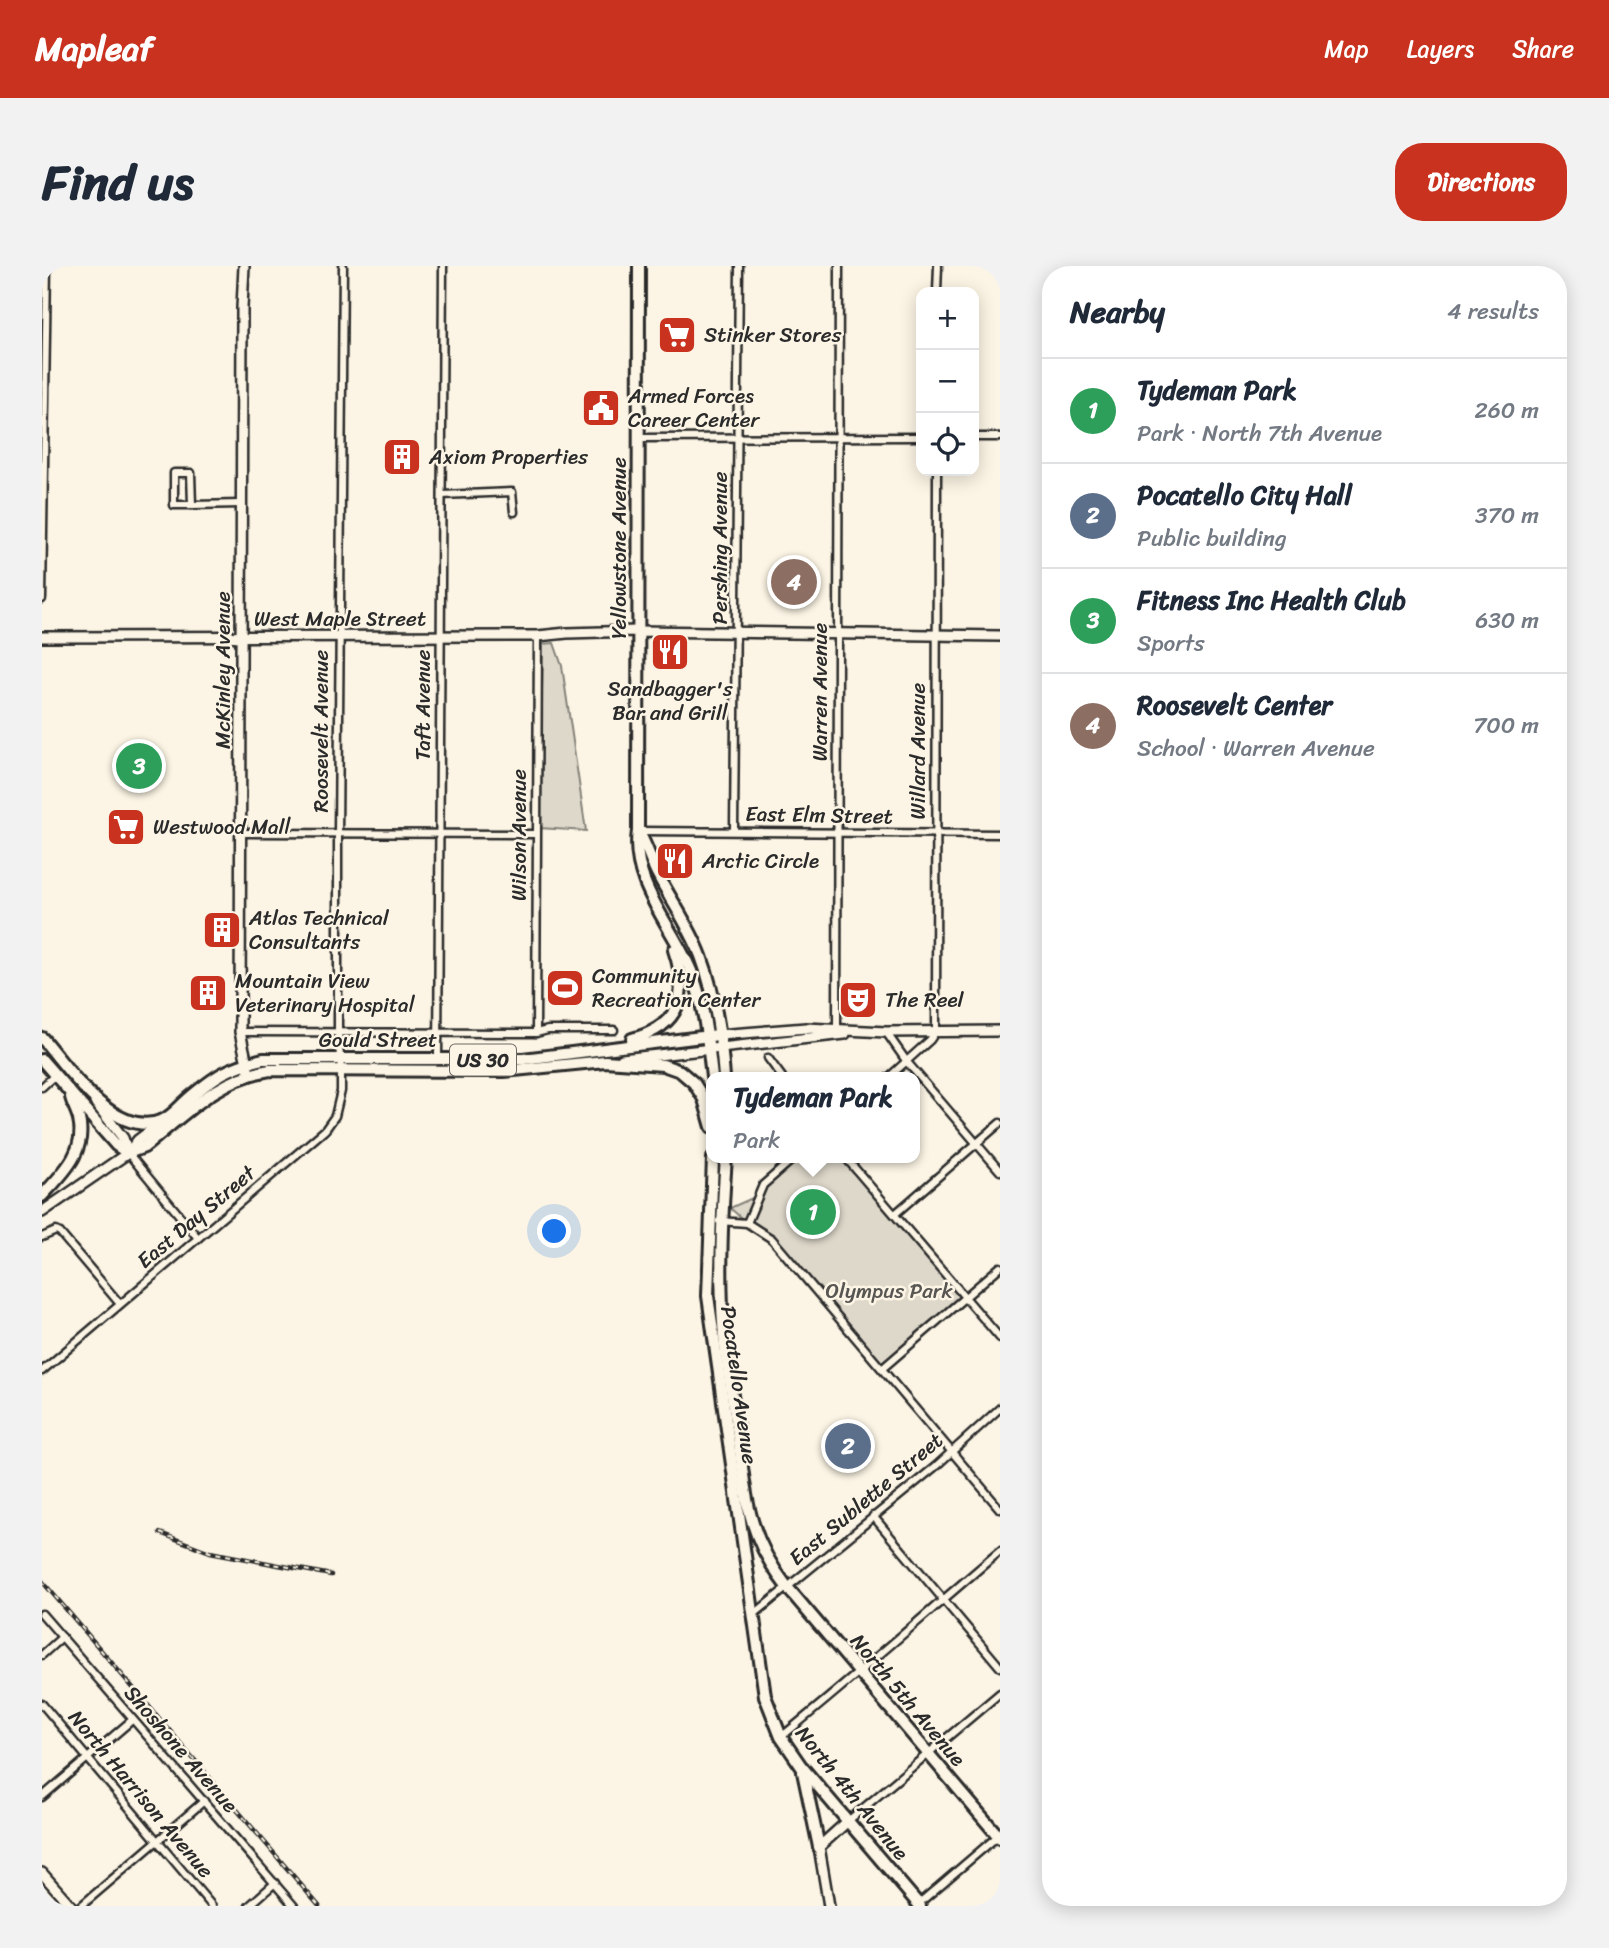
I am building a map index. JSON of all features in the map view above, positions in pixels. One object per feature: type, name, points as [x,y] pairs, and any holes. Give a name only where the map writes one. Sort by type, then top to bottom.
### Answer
[{"type":"main road","name":"Yellowstone Avenue","points":[[639,266],[638,831],[635,849],[642,875],[693,976],[713,1035]]},
{"type":"main road","name":"Yellowstone Avenue","points":[[638,831],[701,955],[710,986],[713,1035]]},
{"type":"main road","points":[[583,1052],[644,1036],[662,1027],[672,1016],[681,993],[682,976],[667,927]]},
{"type":"main road","points":[[712,1072],[713,1035]]},
{"type":"main road","name":"Gould Street","points":[[248,1068],[270,1070],[438,1060],[523,1059],[713,1035]]},
{"type":"main road","points":[[42,1038],[93,1099],[121,1118],[133,1122],[163,1120]]},
{"type":"main road","points":[[714,1048],[722,1072]]},
{"type":"main road","points":[[42,1060],[116,1145],[128,1153]]},
{"type":"main road","name":"Gould Street","points":[[341,1065],[512,1071],[605,1061]]},
{"type":"main road","name":"US 30","points":[[605,1061],[663,1065],[680,1071],[701,1091],[706,1107]]},
{"type":"main road","name":"US 30","points":[[163,1120],[223,1071],[248,1068]]},
{"type":"main road","name":"US 30","points":[[128,1153],[144,1147],[248,1068]]},
{"type":"main road","points":[[42,1196],[67,1170],[79,1147],[80,1122],[70,1091]]},
{"type":"main road","name":"Pocatello Avenue","points":[[713,1163],[723,1331],[748,1509],[758,1543],[770,1566],[787,1587]]},
{"type":"main road","name":"Pocatello Avenue","points":[[725,1163],[708,1284],[711,1327],[752,1616]]},
{"type":"main road","name":"North 5th Avenue","points":[[787,1587],[999,1836]]},
{"type":"main road","name":"North 4th Avenue","points":[[752,1616],[765,1696],[781,1737],[801,1766],[918,1905]]},
{"type":"main road","points":[[801,1766],[820,1847]]},
{"type":"street","points":[[42,599],[47,266]]},
{"type":"street","name":"McKinley Avenue","points":[[244,266],[240,1032],[248,1068]]},
{"type":"street","name":"Roosevelt Avenue","points":[[341,1065],[338,1032],[338,834],[343,266]]},
{"type":"street","name":"Taft Avenue","points":[[438,1060],[443,266]]},
{"type":"street","name":"Pershing Avenue","points":[[734,831],[739,266]]},
{"type":"street","name":"Warren Avenue","points":[[838,1032],[839,266]]},
{"type":"street","points":[[937,266],[937,287]]},
{"type":"street","points":[[639,438],[916,437]]},
{"type":"street","points":[[979,437],[1000,437]]},
{"type":"street","points":[[192,505],[191,473],[174,473],[174,505],[192,505],[241,504]]},
{"type":"street","name":"Willard Avenue","points":[[936,1031],[937,476]]},
{"type":"street","points":[[442,495],[512,492],[514,512]]},
{"type":"street","name":"West Maple Street","points":[[42,637],[538,636],[567,632],[637,631],[1000,636]]},
{"type":"street","name":"Wilson Avenue","points":[[536,1033],[538,636]]},
{"type":"street","name":"East Elm Street","points":[[638,831],[1000,834]]},
{"type":"street","points":[[240,833],[536,834]]},
{"type":"street","points":[[713,1035],[796,1028],[838,1032],[1000,1031]]},
{"type":"street","points":[[240,1032],[536,1033],[548,1030],[614,1030]]},
{"type":"street","points":[[886,1031],[916,1072]]},
{"type":"street","points":[[895,1072],[930,1040],[936,1031]]},
{"type":"street","name":"Gould Street","points":[[605,1061],[838,1032]]},
{"type":"street","points":[[768,1058],[778,1072]]},
{"type":"street","name":"East Day Street","points":[[42,1371],[325,1130],[335,1116],[341,1091],[341,1065]]},
{"type":"street","points":[[42,1087],[55,1075]]},
{"type":"street","points":[[920,1077],[1000,1171]]},
{"type":"street","points":[[93,1099],[123,1138],[128,1153],[198,1238]]},
{"type":"street","points":[[42,1212],[128,1153],[138,1140],[163,1120]]},
{"type":"street","points":[[895,1214],[1000,1123]]},
{"type":"street","points":[[747,1223],[764,1185],[788,1163]]},
{"type":"street","points":[[850,1163],[1000,1338]]},
{"type":"street","points":[[716,1221],[747,1223],[772,1239],[1000,1509]]},
{"type":"street","points":[[42,1237],[56,1231],[120,1304]]},
{"type":"street","points":[[883,1368],[1000,1267]]},
{"type":"street","name":"East Sublette Street","points":[[752,1616],[952,1452],[1000,1408]]},
{"type":"street","points":[[873,1516],[1000,1667]]},
{"type":"street","points":[[781,1737],[860,1673],[1000,1551]]},
{"type":"street","name":"Shoshone Avenue","points":[[42,1614],[294,1906]]},
{"type":"street","points":[[42,1655],[62,1637]]},
{"type":"street","points":[[829,1906],[820,1847],[1000,1693]]},
{"type":"street","name":"North Harrison Avenue","points":[[42,1704],[212,1906]]},
{"type":"street","points":[[42,1797],[132,1720]]},
{"type":"street","points":[[81,1906],[204,1801]]},
{"type":"street","points":[[918,1905],[999,1836]]},
{"type":"street","points":[[42,1873],[71,1906]]},
{"type":"street","points":[[249,1906],[275,1884]]},
{"type":"green space","points":[[554,643],[562,666],[586,831],[539,828],[543,644]]},
{"type":"green space","name":"Olympus Park","points":[[788,1163],[850,1163],[966,1297],[883,1368],[772,1239],[730,1208],[757,1196],[763,1185]]},
{"type":"railway","points":[[160,1533],[210,1552],[331,1575]]},
{"type":"railway","points":[[42,1581],[319,1906]]},
{"type":"place","name":"Stinker Stores","points":[[677,335]]},
{"type":"place","name":"Armed Forces Career Center","points":[[601,408]]},
{"type":"place","name":"Axiom Properties","points":[[402,457]]},
{"type":"place","name":"Roosevelt Center","points":[[794,582]]},
{"type":"place","name":"Sandbagger's Bar and Grill","points":[[670,652]]},
{"type":"place","name":"Fitness Inc Health Club","points":[[139,766]]},
{"type":"place","name":"Westwood Mall","points":[[126,827]]},
{"type":"place","name":"Arctic Circle","points":[[675,861]]},
{"type":"place","name":"Atlas Technical Consultants","points":[[222,930]]},
{"type":"place","name":"Community Recreation Center","points":[[565,988]]},
{"type":"place","name":"Mountain View Veterinary Hospital","points":[[208,993]]},
{"type":"place","name":"The Reel","points":[[858,1000]]},
{"type":"place","name":"Tydeman Park","points":[[813,1212]]},
{"type":"place","name":"Pocatello City Hall","points":[[848,1446]]}]
